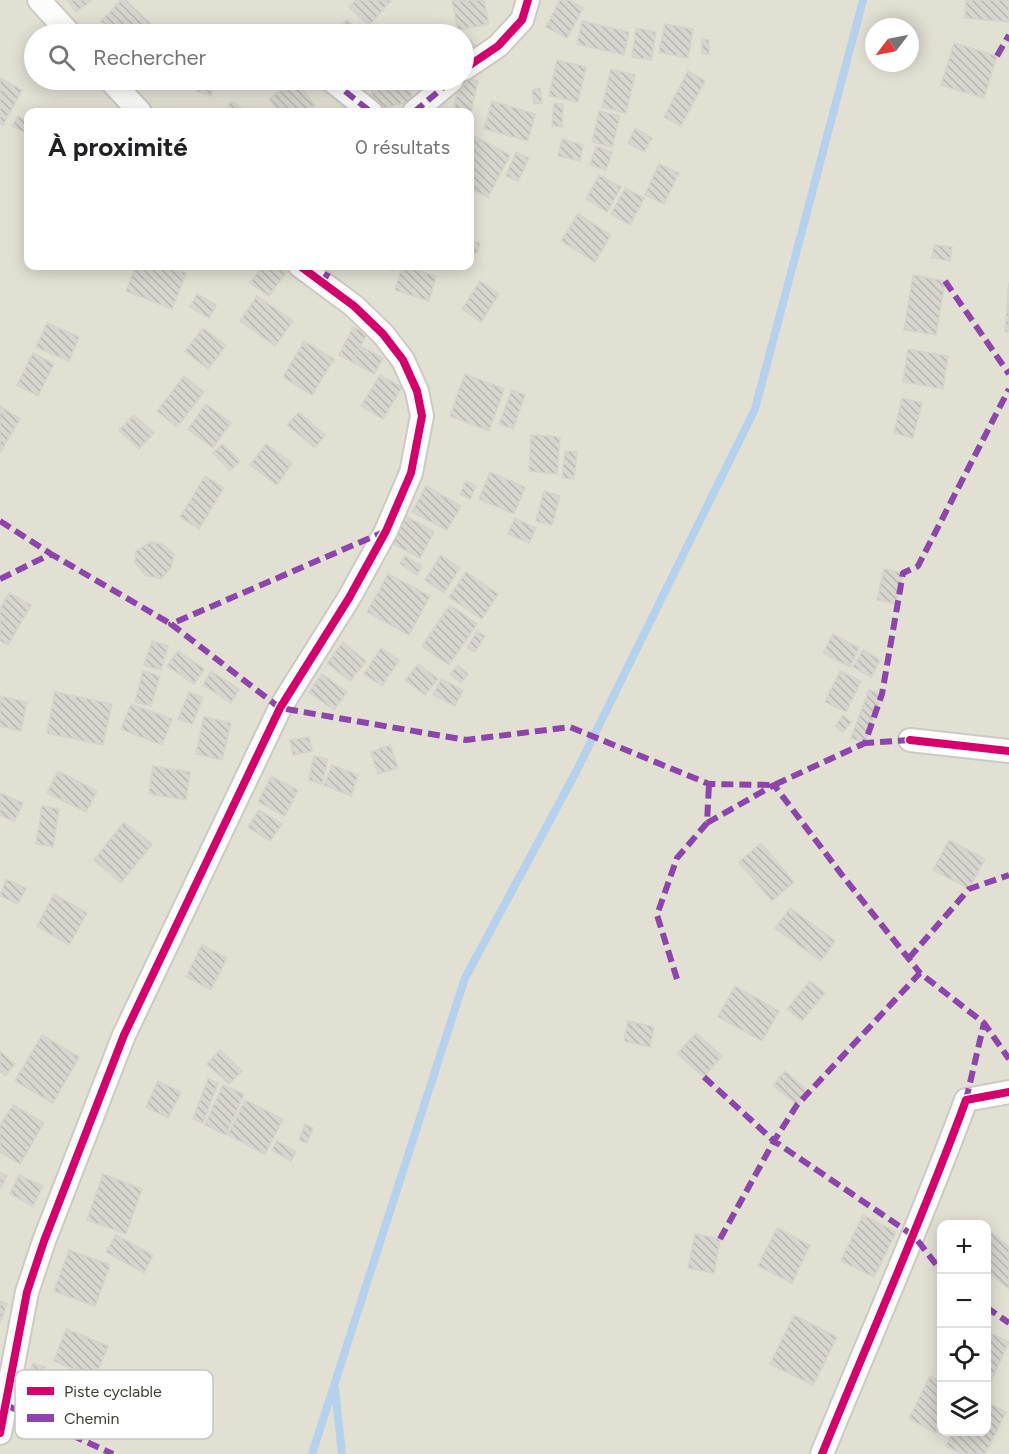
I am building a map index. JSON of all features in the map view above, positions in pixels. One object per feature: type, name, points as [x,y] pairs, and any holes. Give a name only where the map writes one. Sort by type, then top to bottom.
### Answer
[{"type":"street","points":[[39,0],[61,24]]},
{"type":"street","points":[[474,62],[498,46],[522,20],[528,0]]},
{"type":"street","points":[[119,90],[136,108]]},
{"type":"street","points":[[344,90],[366,108]]},
{"type":"street","points":[[420,108],[440,90]]},
{"type":"street","points":[[0,1433],[27,1292],[44,1241],[124,1035],[280,708],[349,598],[386,531],[411,473],[422,416],[417,391],[404,360],[327,274]]},
{"type":"street","points":[[910,740],[1009,751]]},
{"type":"street","points":[[822,1454],[936,1183],[966,1101],[1009,1092]]},
{"type":"shaded area","points":[[0,0],[1009,0],[1009,1454],[0,1454]]},
{"type":"building","points":[[67,0],[90,0],[91,1],[76,12]]},
{"type":"building","points":[[121,0],[126,0],[151,24],[104,24],[101,21]]},
{"type":"building","points":[[356,0],[392,0],[370,24],[349,7]]},
{"type":"building","points":[[484,0],[489,24],[474,27],[474,24],[457,24],[452,1]]},
{"type":"building","points":[[560,0],[569,0],[583,8],[567,38],[546,27]]},
{"type":"building","points":[[966,0],[1009,0],[1009,22],[965,18]]},
{"type":"building","points":[[582,21],[629,32],[624,55],[577,44]]},
{"type":"building","points":[[665,24],[693,29],[688,58],[659,52]]},
{"type":"building","points":[[636,28],[656,32],[651,60],[632,57]]},
{"type":"building","points":[[702,39],[709,40],[709,54],[702,54]]},
{"type":"building","points":[[954,43],[997,56],[984,98],[941,85]]},
{"type":"building","points":[[557,60],[586,67],[578,102],[549,96]]},
{"type":"building","points":[[611,69],[635,75],[626,113],[602,107]]},
{"type":"building","points":[[688,71],[705,81],[681,126],[664,117]]},
{"type":"building","points":[[0,78],[22,90],[3,125],[0,124]]},
{"type":"building","points":[[474,80],[478,81],[472,108],[454,108],[458,90],[474,90]]},
{"type":"building","points":[[540,88],[542,103],[534,104],[532,90]]},
{"type":"building","points":[[196,90],[213,90],[211,96]]},
{"type":"building","points":[[281,90],[303,90],[315,105],[311,108],[277,108],[269,99]]},
{"type":"building","points":[[371,90],[410,90],[413,101],[375,108]]},
{"type":"building","points":[[232,101],[242,108],[226,108]]},
{"type":"building","points":[[492,101],[535,114],[528,141],[484,129]]},
{"type":"building","points":[[554,103],[563,104],[562,127],[552,126]]},
{"type":"building","points":[[599,111],[620,116],[612,147],[592,142]]},
{"type":"building","points":[[18,116],[24,120],[24,132],[12,126]]},
{"type":"building","points":[[635,128],[652,138],[644,152],[628,143]]},
{"type":"building","points":[[474,136],[510,155],[488,197],[474,190]]},
{"type":"building","points":[[562,139],[583,145],[580,161],[558,156]]},
{"type":"building","points":[[596,146],[612,152],[606,170],[590,165]]},
{"type":"building","points":[[516,152],[529,158],[518,181],[506,176]]},
{"type":"building","points":[[659,164],[679,173],[664,204],[645,195]]},
{"type":"building","points":[[599,175],[621,187],[607,212],[586,199]]},
{"type":"building","points":[[625,188],[644,198],[630,225],[611,214]]},
{"type":"building","points":[[578,214],[611,235],[595,262],[561,241]]},
{"type":"building","points":[[474,242],[480,243],[477,253],[474,252]]},
{"type":"building","points":[[934,245],[952,247],[950,261],[932,258]]},
{"type":"building","points":[[134,270],[178,270],[186,273],[172,309],[126,291]]},
{"type":"building","points":[[259,270],[288,270],[269,296],[250,283]]},
{"type":"building","points":[[401,270],[416,270],[436,276],[429,301],[395,290]]},
{"type":"building","points":[[913,275],[945,281],[936,335],[904,330]]},
{"type":"building","points":[[480,281],[499,294],[481,322],[462,309]]},
{"type":"building","points":[[1009,282],[1009,332],[1005,332]]},
{"type":"building","points":[[197,294],[216,305],[209,318],[190,307]]},
{"type":"building","points":[[257,296],[293,321],[275,346],[240,321]]},
{"type":"building","points":[[47,323],[79,337],[69,361],[36,347]]},
{"type":"building","points":[[353,327],[367,334],[352,362],[339,355]]},
{"type":"building","points":[[203,328],[226,346],[208,369],[185,351]]},
{"type":"building","points":[[304,341],[334,359],[312,395],[283,377]]},
{"type":"building","points":[[360,346],[383,358],[374,374],[352,362]]},
{"type":"building","points":[[908,349],[948,356],[943,389],[903,382]]},
{"type":"building","points":[[33,353],[54,364],[38,396],[17,385]]},
{"type":"building","points":[[465,374],[504,389],[489,431],[450,416]]},
{"type":"building","points":[[380,375],[402,387],[383,419],[361,406]]},
{"type":"building","points":[[184,376],[204,392],[177,427],[157,411]]},
{"type":"building","points":[[512,390],[525,395],[513,429],[499,424]]},
{"type":"building","points":[[902,398],[922,403],[913,438],[894,433]]},
{"type":"building","points":[[206,404],[231,423],[213,448],[188,429]]},
{"type":"building","points":[[0,406],[20,419],[0,453]]},
{"type":"building","points":[[299,412],[325,435],[315,448],[287,425]]},
{"type":"building","points":[[134,415],[154,433],[139,449],[119,430]]},
{"type":"building","points":[[531,435],[560,437],[557,474],[529,471]]},
{"type":"building","points":[[222,444],[240,461],[230,471],[213,453]]},
{"type":"building","points":[[266,444],[292,463],[277,485],[250,465]]},
{"type":"building","points":[[565,451],[577,452],[574,479],[562,478]]},
{"type":"building","points":[[490,472],[525,487],[514,514],[479,499]]},
{"type":"building","points":[[205,476],[224,488],[199,529],[180,517]]},
{"type":"building","points":[[466,481],[476,486],[470,499],[460,494]]},
{"type":"building","points":[[426,486],[461,506],[447,530],[412,512]]},
{"type":"building","points":[[544,491],[560,496],[552,525],[536,521]]},
{"type":"building","points":[[406,516],[434,532],[420,558],[391,543]]},
{"type":"building","points":[[515,518],[536,528],[529,543],[508,534]]},
{"type":"building","points":[[150,542],[162,544],[174,554],[171,568],[161,579],[145,575],[135,563],[136,551]]},
{"type":"building","points":[[441,555],[460,568],[444,593],[425,580]]},
{"type":"building","points":[[405,556],[422,566],[417,575],[400,564]]},
{"type":"building","points":[[884,569],[903,573],[896,604],[877,600]]},
{"type":"building","points":[[466,572],[498,594],[482,619],[449,597]]},
{"type":"building","points":[[388,574],[430,596],[409,635],[367,612]]},
{"type":"building","points":[[9,593],[31,605],[8,645],[0,641],[0,609]]},
{"type":"building","points":[[450,605],[477,624],[449,665],[422,646]]},
{"type":"building","points":[[477,631],[485,636],[475,652],[467,648]]},
{"type":"building","points":[[833,634],[859,648],[850,667],[823,653]]},
{"type":"building","points":[[152,641],[168,646],[161,670],[144,665]]},
{"type":"building","points":[[343,642],[366,661],[350,681],[327,663]]},
{"type":"building","points":[[381,648],[399,660],[382,686],[364,674]]},
{"type":"building","points":[[863,650],[880,660],[871,677],[853,667]]},
{"type":"building","points":[[178,651],[204,669],[194,684],[167,666]]},
{"type":"building","points":[[418,664],[438,679],[425,695],[405,680]]},
{"type":"building","points":[[458,665],[468,674],[461,683],[450,674]]},
{"type":"building","points":[[143,671],[160,676],[151,706],[135,702]]},
{"type":"building","points":[[211,671],[239,689],[231,703],[203,685]]},
{"type":"building","points":[[840,671],[861,681],[846,712],[825,702]]},
{"type":"building","points":[[322,674],[347,692],[334,710],[309,692]]},
{"type":"building","points":[[441,679],[463,690],[455,706],[433,695]]},
{"type":"building","points":[[869,690],[882,694],[865,743],[851,738]]},
{"type":"building","points":[[55,692],[112,704],[103,745],[47,733]]},
{"type":"building","points":[[189,692],[203,698],[192,724],[178,719]]},
{"type":"building","points":[[0,696],[27,702],[21,731],[0,726]]},
{"type":"building","points":[[131,704],[172,719],[162,745],[121,729]]},
{"type":"building","points":[[843,715],[851,722],[843,732],[835,726]]},
{"type":"building","points":[[204,717],[231,723],[222,760],[196,754]]},
{"type":"building","points":[[309,737],[312,751],[293,755],[290,740]]},
{"type":"building","points":[[390,745],[398,768],[378,774],[371,752]]},
{"type":"building","points":[[314,756],[328,759],[322,784],[309,780]]},
{"type":"building","points":[[332,765],[358,775],[351,796],[324,785]]},
{"type":"building","points":[[153,766],[190,772],[186,800],[149,794]]},
{"type":"building","points":[[58,771],[97,791],[86,812],[47,793]]},
{"type":"building","points":[[271,776],[298,790],[285,816],[258,802]]},
{"type":"building","points":[[0,793],[23,803],[14,822],[0,815]]},
{"type":"building","points":[[42,806],[59,809],[53,847],[36,844]]},
{"type":"building","points":[[259,810],[282,824],[270,841],[248,827]]},
{"type":"building","points":[[124,822],[152,844],[121,883],[94,860]]},
{"type":"building","points":[[949,840],[985,859],[969,889],[933,870]]},
{"type":"building","points":[[761,843],[794,882],[772,901],[739,862]]},
{"type":"building","points":[[6,879],[26,888],[18,904],[0,896]]},
{"type":"building","points":[[54,894],[87,913],[69,945],[37,926]]},
{"type":"building","points":[[790,908],[835,941],[821,961],[775,928]]},
{"type":"building","points":[[202,945],[227,958],[211,990],[186,977]]},
{"type":"building","points":[[810,981],[825,993],[802,1021],[787,1009]]},
{"type":"building","points":[[735,986],[779,1011],[762,1041],[718,1017]]},
{"type":"building","points":[[628,1021],[654,1027],[650,1047],[624,1041]]},
{"type":"building","points":[[696,1033],[722,1056],[704,1077],[677,1054]]},
{"type":"building","points":[[42,1035],[79,1057],[53,1103],[15,1081]]},
{"type":"building","points":[[220,1050],[242,1071],[229,1084],[207,1064]]},
{"type":"building","points":[[0,1051],[15,1064],[5,1076],[0,1071]]},
{"type":"building","points":[[785,1071],[808,1091],[797,1105],[773,1085]]},
{"type":"building","points":[[208,1079],[218,1083],[203,1123],[193,1119]]},
{"type":"building","points":[[158,1081],[181,1092],[168,1118],[146,1107]]},
{"type":"building","points":[[223,1085],[244,1094],[226,1135],[205,1125]]},
{"type":"building","points":[[245,1100],[283,1119],[265,1154],[228,1135]]},
{"type":"building","points":[[13,1105],[44,1123],[20,1164],[0,1152],[0,1125]]},
{"type":"building","points":[[305,1124],[313,1128],[307,1143],[299,1140]]},
{"type":"building","points":[[277,1141],[296,1152],[291,1161],[272,1150]]},
{"type":"building","points":[[0,1172],[7,1176],[0,1189]]},
{"type":"building","points":[[103,1174],[142,1189],[126,1234],[87,1220]]},
{"type":"building","points":[[19,1175],[43,1186],[33,1206],[10,1194]]},
{"type":"building","points":[[863,1215],[896,1232],[874,1277],[841,1261]]},
{"type":"building","points":[[777,1228],[810,1245],[792,1283],[758,1266]]},
{"type":"building","points":[[991,1232],[1009,1247],[1009,1289],[991,1274]]},
{"type":"building","points":[[695,1234],[720,1239],[714,1273],[688,1268]]},
{"type":"building","points":[[116,1235],[153,1255],[144,1273],[106,1252]]},
{"type":"building","points":[[69,1250],[110,1265],[95,1306],[54,1291]]},
{"type":"building","points":[[0,1301],[7,1304],[0,1323]]},
{"type":"building","points":[[794,1315],[837,1337],[813,1385],[770,1364]]},
{"type":"building","points":[[66,1329],[108,1346],[98,1370],[76,1370],[54,1361]]},
{"type":"building","points":[[991,1333],[1009,1342],[991,1378]]},
{"type":"building","points":[[33,1363],[45,1367],[44,1370],[31,1370]]},
{"type":"building","points":[[930,1376],[937,1380],[936,1433],[909,1419]]},
{"type":"building","points":[[991,1404],[1006,1412],[985,1454],[962,1454],[946,1446],[951,1436],[991,1436]]},
{"type":"waterway","points":[[312,1454],[465,978],[576,772],[755,409],[863,0]]},
{"type":"waterway","points":[[335,1389],[342,1454]]},
{"type":"marked path","points":[[997,56],[1009,35]]},
{"type":"marked path","points":[[344,90],[366,108]]},
{"type":"marked path","points":[[419,108],[440,90]]},
{"type":"marked path","points":[[322,283],[330,270]]},
{"type":"marked path","points":[[945,281],[1009,374]]},
{"type":"marked path","points":[[910,740],[865,743],[882,694],[903,573],[918,566],[1009,389]]},
{"type":"marked path","points":[[0,521],[51,554]]},
{"type":"marked path","points":[[386,531],[171,624],[280,708],[466,740],[570,727],[709,784],[774,785],[865,743]]},
{"type":"marked path","points":[[0,579],[51,554],[171,624]]},
{"type":"marked path","points":[[677,979],[657,915],[677,858],[707,823],[709,784]]},
{"type":"marked path","points":[[707,823],[774,785],[920,973]]},
{"type":"marked path","points":[[909,958],[969,889],[1009,875]]},
{"type":"marked path","points":[[720,1239],[774,1141],[797,1105],[920,973],[984,1023],[1009,1059]]},
{"type":"marked path","points":[[966,1100],[984,1023]]},
{"type":"marked path","points":[[704,1077],[774,1141],[914,1236],[937,1266]]},
{"type":"marked path","points":[[991,1310],[1009,1323]]},
{"type":"marked path","points":[[6,1405],[15,1409]]},
{"type":"marked path","points":[[80,1439],[113,1454]]},
{"type":"cycle path","points":[[474,62],[498,46],[522,20],[528,0]]},
{"type":"cycle path","points":[[0,1433],[27,1292],[44,1241],[124,1035],[280,708],[349,598],[386,531],[411,473],[422,416],[417,391],[403,360],[383,334],[354,306],[305,270]]},
{"type":"cycle path","points":[[910,740],[1009,751]]},
{"type":"cycle path","points":[[822,1454],[914,1234],[966,1100],[1009,1092]]}]
